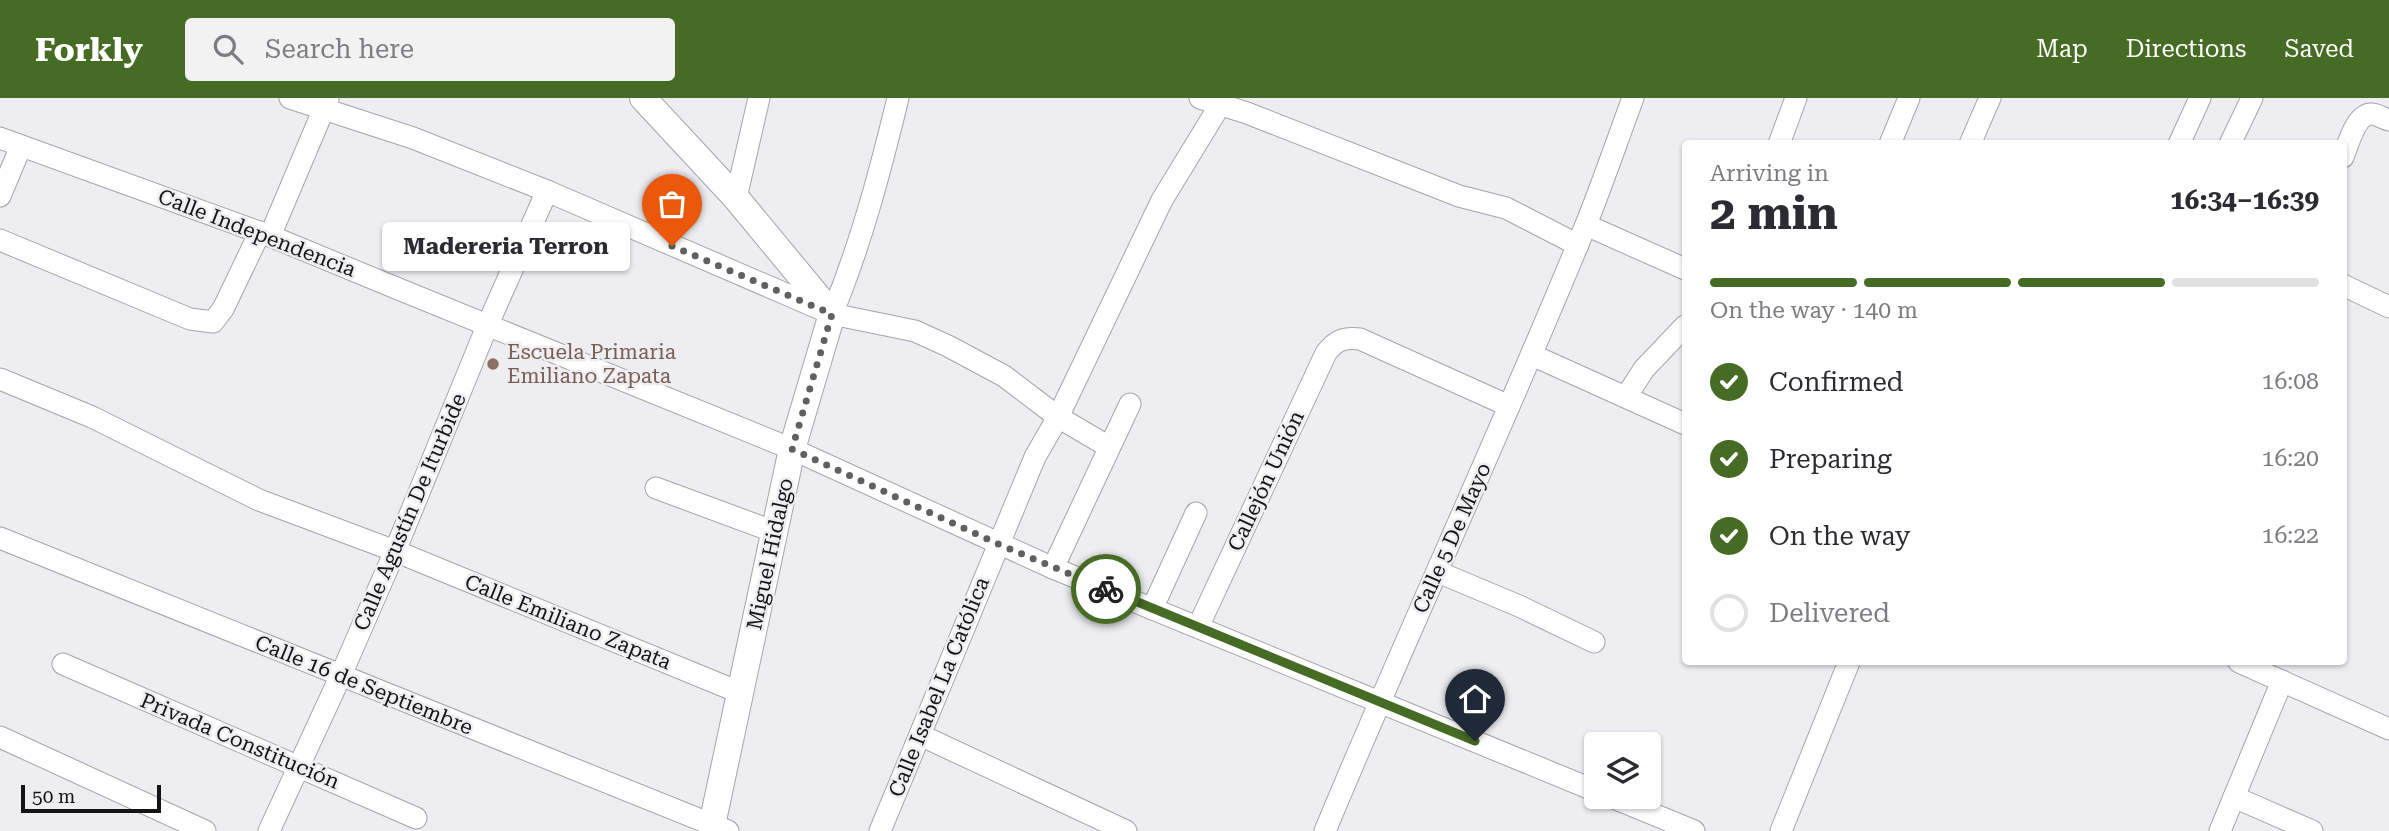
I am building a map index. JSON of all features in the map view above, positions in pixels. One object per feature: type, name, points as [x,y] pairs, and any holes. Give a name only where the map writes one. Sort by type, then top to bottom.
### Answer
[{"type":"main road","points":[[643,98],[736,198],[832,314]]},
{"type":"main road","name":"Miguel Hidalgo","points":[[717,829],[741,693],[792,449],[832,314]]},
{"type":"street","points":[[290,98],[326,104],[547,191],[832,314],[915,331],[1004,376],[1059,417],[1110,447]]},
{"type":"street","points":[[736,198],[759,98]]},
{"type":"street","points":[[832,314],[877,186],[898,98]]},
{"type":"street","points":[[1200,98],[1220,105],[1254,106],[1459,196],[1506,208],[1578,245]]},
{"type":"street","name":"Calle 5 De Mayo","points":[[1325,831],[1532,355],[1586,225],[1633,98]]},
{"type":"street","points":[[1780,140],[1796,98]]},
{"type":"street","points":[[1892,140],[1909,98]]},
{"type":"street","points":[[1972,140],[1990,98]]},
{"type":"street","points":[[2181,140],[2200,98]]},
{"type":"street","points":[[2232,140],[2252,98]]},
{"type":"street","points":[[0,240],[190,319],[213,322],[265,234],[326,104]]},
{"type":"street","name":"Calle Isabel La Católica","points":[[880,831],[1035,457],[1059,417],[1162,200],[1220,105]]},
{"type":"street","points":[[2347,148],[2358,122],[2364,116],[2373,114],[2389,120]]},
{"type":"street","name":"Calle Independencia","points":[[0,138],[265,234],[488,324],[792,449],[1053,568],[1584,786]]},
{"type":"street","points":[[0,196],[21,146]]},
{"type":"street","name":"Calle Agustín De Iturbide","points":[[269,831],[396,551],[488,324],[547,191]]},
{"type":"street","points":[[1586,225],[1682,268]]},
{"type":"street","points":[[2347,287],[2389,307]]},
{"type":"street","points":[[1626,397],[1644,369],[1682,329]]},
{"type":"street","name":"Callejón Unión","points":[[1198,627],[1326,353],[1340,339],[1360,339],[1510,406]]},
{"type":"street","points":[[1532,355],[1682,423]]},
{"type":"street","name":"Calle Emiliano Zapata","points":[[0,379],[92,417],[259,500],[396,551],[741,693]]},
{"type":"street","points":[[1053,568],[1130,404]]},
{"type":"street","points":[[656,488],[775,532]]},
{"type":"street","points":[[1153,608],[1196,513]]},
{"type":"street","name":"Calle 16 de Septiembre","points":[[0,538],[717,829]]},
{"type":"street","points":[[1438,572],[1519,606],[1594,642]]},
{"type":"street","name":"Privada Constitución","points":[[63,664],[416,818]]},
{"type":"street","points":[[1781,831],[1848,665]]},
{"type":"street","points":[[2246,665],[2389,729]]},
{"type":"street","points":[[2220,831],[2281,681]]},
{"type":"street","points":[[920,735],[1126,831]]},
{"type":"street","points":[[0,737],[205,831]]},
{"type":"street","points":[[2234,797],[2312,831]]},
{"type":"street","points":[[1641,809],[1694,831]]},
{"type":"way so far","points":[[672,246],[832,314],[792,449],[998,544],[1106,589]]},
{"type":"place","name":"Madereria Terron","points":[[672,246]]},
{"type":"place","name":"Escuela Primaria Emiliano Zapata","points":[[493,364]]},
{"type":"route","points":[[1106,589],[1475,741]]}]
